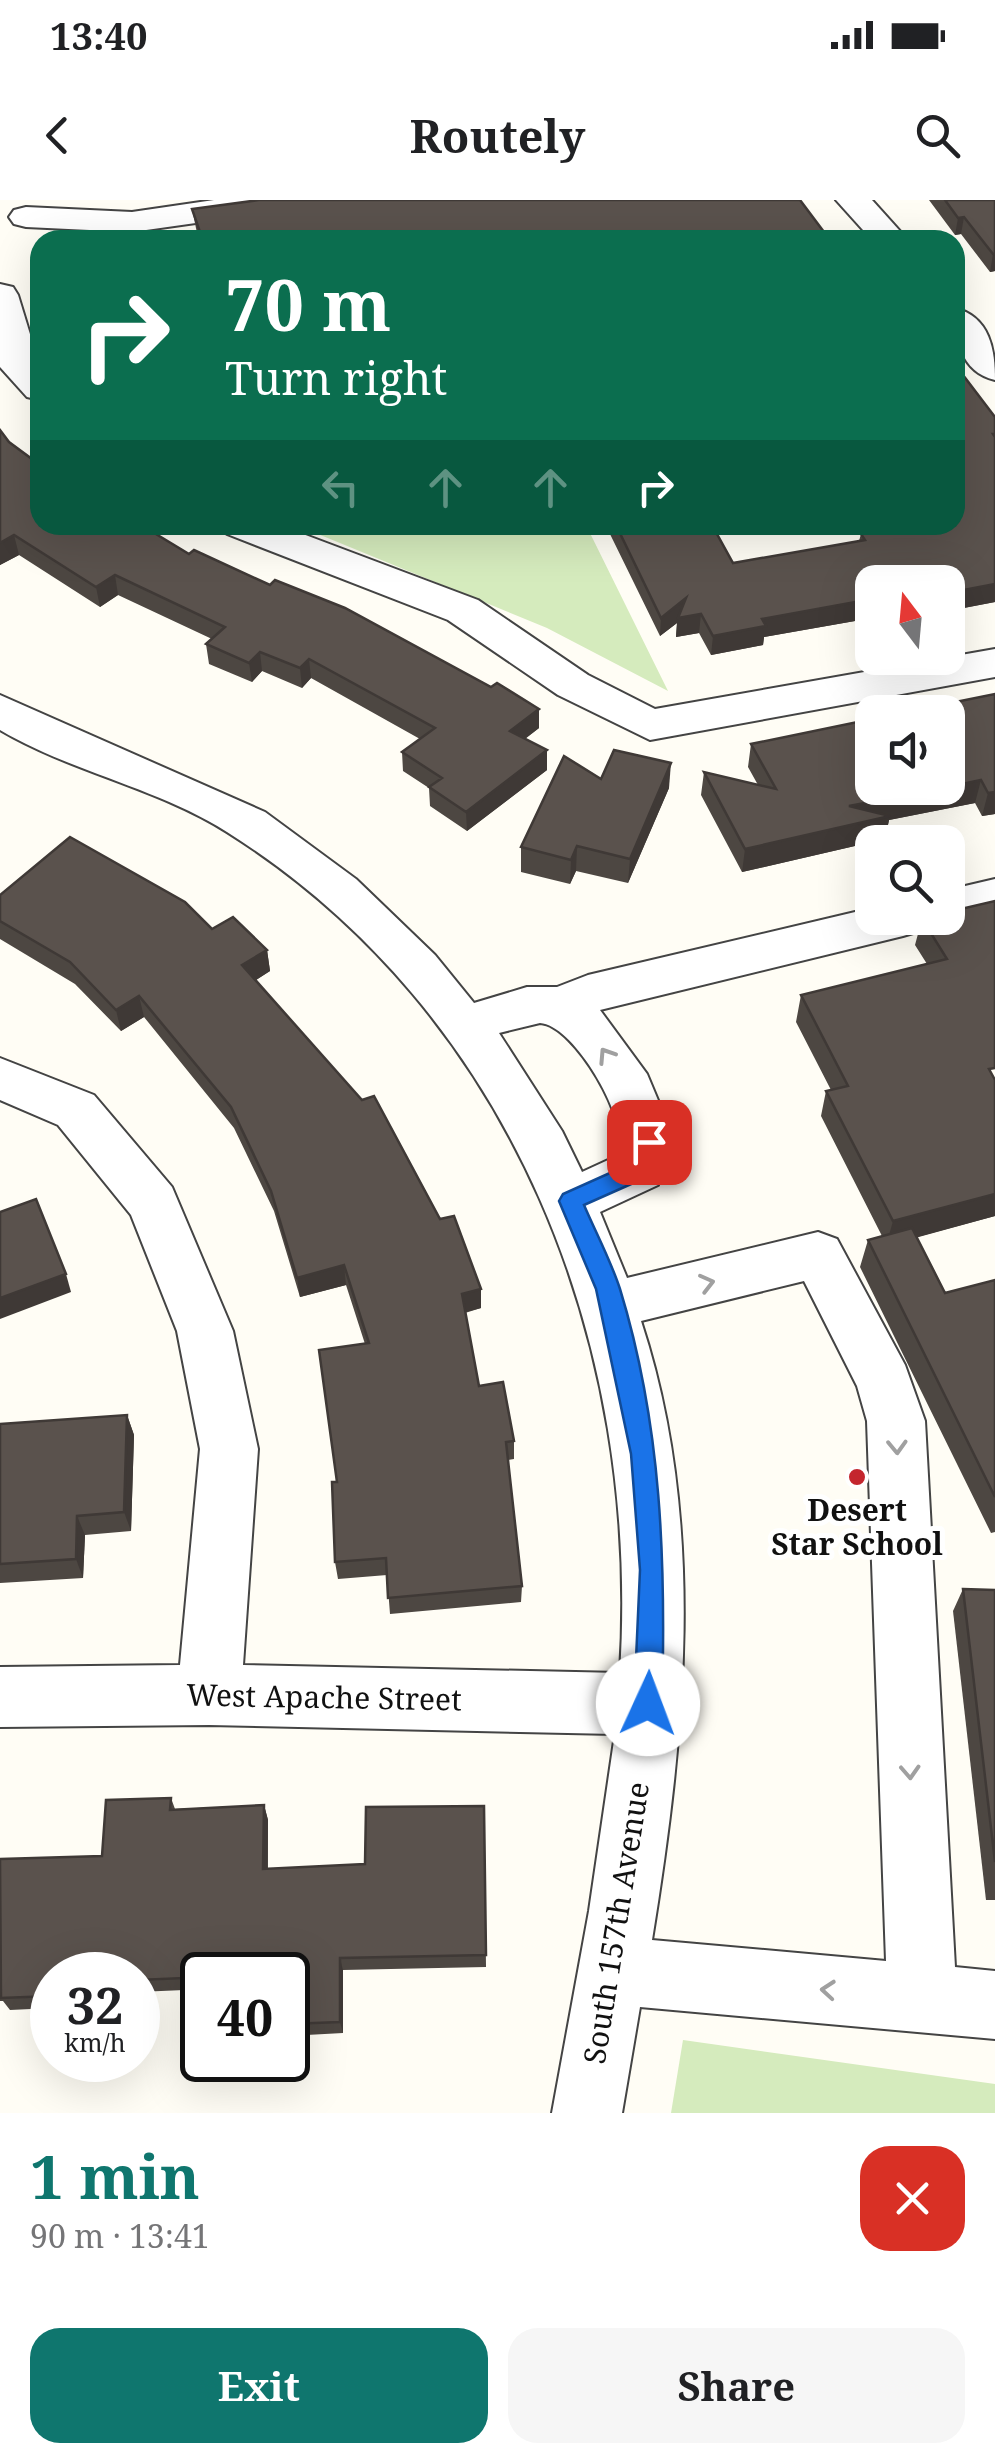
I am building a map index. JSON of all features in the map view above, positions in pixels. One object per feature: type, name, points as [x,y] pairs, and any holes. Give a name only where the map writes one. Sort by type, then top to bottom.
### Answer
[{"type":"street","points":[[19,374],[0,294],[32,209],[132,222],[286,200]]},
{"type":"street","points":[[853,200],[882,230]]},
{"type":"street","points":[[275,535],[463,610],[573,684],[650,726],[995,662]]},
{"type":"street","name":"South 157th Avenue","points":[[0,710],[247,822],[362,912],[466,1026],[520,1104],[571,1201],[612,1305],[634,1397],[653,1570],[648,1704],[612,1970],[587,2113]]},
{"type":"street","points":[[965,903],[995,896]]},
{"type":"street","points":[[466,1026],[534,1005],[563,1007],[588,994],[855,930]]},
{"type":"street","points":[[563,1007],[586,1025],[625,1084],[649,1142],[639,1170],[571,1201]]},
{"type":"street","points":[[0,1078],[76,1110],[154,1203],[205,1331],[229,1450],[209,1696]]},
{"type":"street","points":[[612,1305],[818,1255],[885,1383],[896,1421],[922,1999]]},
{"type":"street","name":"West Apache Street","points":[[0,1697],[209,1696],[648,1704]]},
{"type":"street","points":[[612,1970],[995,2004]]},
{"type":"green space","points":[[320,535],[591,535],[668,691],[547,628]]},
{"type":"green space","points":[[683,2040],[995,2084],[995,2113],[671,2113]]},
{"type":"building","points":[[259,200],[800,200],[822,230],[199,230],[192,209]]},
{"type":"building","points":[[945,200],[995,200],[995,254],[964,217],[958,218]]},
{"type":"building","points":[[965,378],[995,417],[995,584],[965,590],[965,565],[855,565],[855,602],[762,619],[766,626],[713,636],[701,614],[678,618],[686,598],[661,618],[621,535],[718,535],[733,563],[865,540],[862,535],[965,535]]},
{"type":"building","points":[[0,430],[30,458],[30,535],[158,535],[189,554],[194,550],[270,585],[275,580],[345,608],[491,687],[497,683],[539,709],[510,731],[547,750],[466,812],[429,787],[442,778],[402,752],[435,728],[309,659],[300,668],[260,652],[249,663],[206,644],[225,627],[115,575],[96,587],[14,535],[0,543]]},
{"type":"building","points":[[995,694],[995,792],[988,793],[981,780],[965,783],[965,700]]},
{"type":"building","points":[[855,723],[855,805],[849,806],[890,816],[745,849],[704,772],[776,789],[751,744]]},
{"type":"building","points":[[614,750],[671,763],[630,859],[577,846],[571,860],[521,847],[564,756],[601,779]]},
{"type":"building","points":[[70,837],[185,902],[212,929],[233,917],[267,950],[242,965],[362,1100],[374,1096],[440,1219],[454,1216],[481,1289],[462,1294],[479,1386],[503,1382],[514,1441],[506,1442],[522,1586],[388,1598],[386,1558],[335,1562],[332,1482],[337,1482],[319,1350],[369,1343],[344,1265],[297,1278],[271,1191],[231,1107],[139,996],[116,1010],[70,962],[0,921],[0,895]]},
{"type":"building","points":[[995,901],[995,1068],[989,1069],[995,1080],[995,1194],[893,1221],[826,1091],[848,1086],[801,995],[947,959],[932,935],[965,935],[965,908]]},
{"type":"building","points":[[36,1199],[66,1274],[0,1298],[0,1212]]},
{"type":"building","points":[[912,1228],[945,1293],[995,1280],[995,1497],[868,1240]]},
{"type":"building","points":[[127,1415],[124,1512],[77,1516],[76,1559],[0,1564],[0,1424]]},
{"type":"building","points":[[963,1589],[995,1590],[995,1862]]},
{"type":"building","points":[[171,1798],[170,1810],[264,1805],[263,1869],[365,1864],[366,1807],[484,1806],[486,1955],[340,1958],[340,2022],[310,2023],[310,1952],[180,1952],[180,1978],[160,1979],[160,1952],[30,1952],[30,1997],[1,1998],[0,1859],[102,1856],[106,1800]]},
{"type":"place","name":"Desert Star School","points":[[857,1477]]},
{"type":"route","points":[[648,1704],[653,1570],[643,1454],[634,1397],[608,1289],[571,1201],[639,1170],[649,1142]]}]
